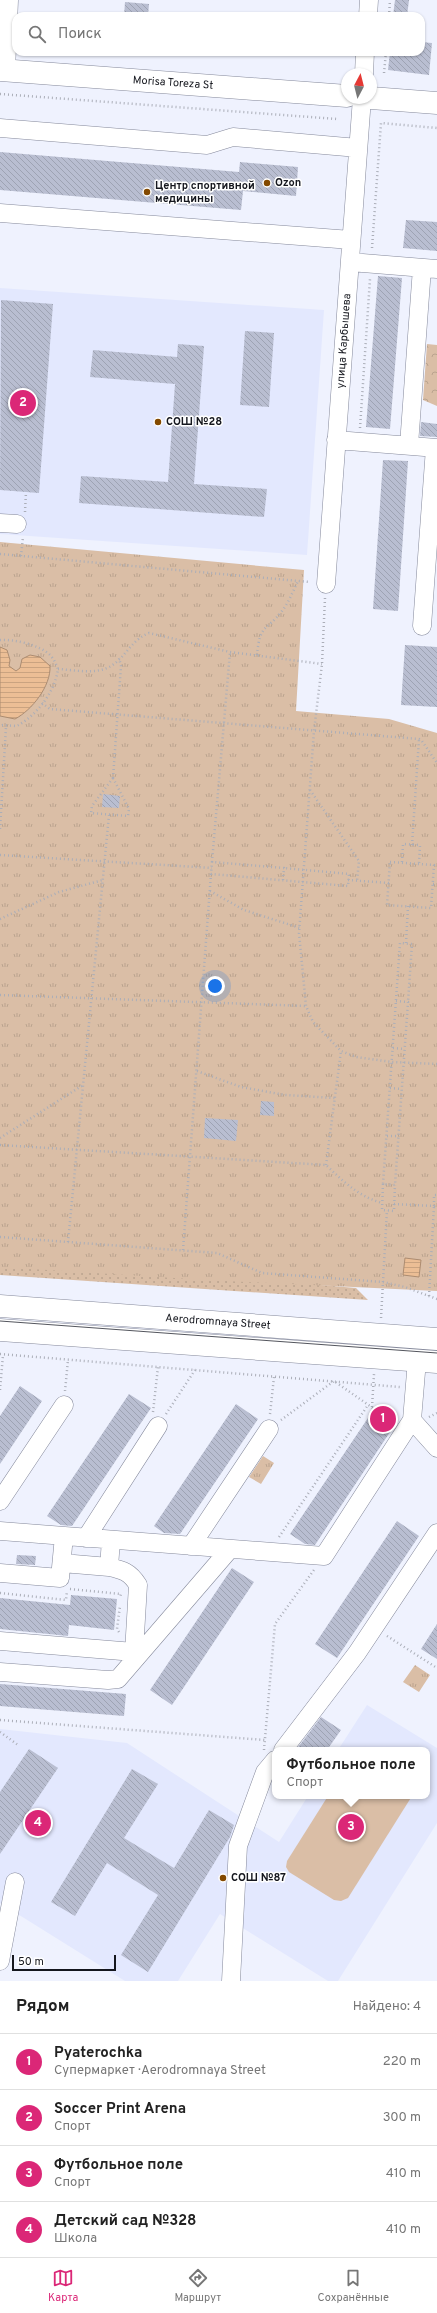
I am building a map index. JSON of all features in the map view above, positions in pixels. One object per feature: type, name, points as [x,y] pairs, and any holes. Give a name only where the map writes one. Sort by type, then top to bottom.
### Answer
[{"type":"main road","name":"Morisa Toreza St","points":[[3,70],[341,96]]},
{"type":"main road","points":[[377,98],[437,103]]},
{"type":"main road","name":"Aerodromnaya Street","points":[[0,1306],[437,1339]]},
{"type":"main road","points":[[0,1330],[427,1361]]},
{"type":"street","points":[[3,70],[9,0]]},
{"type":"street","points":[[368,12],[369,0]]},
{"type":"street","points":[[364,68],[365,56]]},
{"type":"street","name":"улица Карбышева","points":[[326,584],[362,104]]},
{"type":"street","points":[[0,128],[207,145],[233,137],[358,148]]},
{"type":"street","points":[[0,213],[351,240]]},
{"type":"street","points":[[350,262],[430,268],[409,445]]},
{"type":"street","points":[[336,440],[436,448],[422,626]]},
{"type":"street","points":[[0,1531],[324,1556],[409,1425],[414,1388],[427,1361]]},
{"type":"street","points":[[0,1501],[64,1405]]},
{"type":"street","points":[[86,1538],[156,1417]]},
{"type":"street","points":[[409,1425],[437,1448]]},
{"type":"street","points":[[191,1546],[269,1429]]},
{"type":"street","points":[[284,1747],[357,1653],[437,1533]]},
{"type":"street","points":[[0,1573],[60,1578],[64,1536]]},
{"type":"street","points":[[109,1567],[111,1540]]},
{"type":"street","points":[[0,1672],[108,1680],[118,1679],[138,1652],[230,1549]]},
{"type":"street","points":[[62,1563],[109,1567],[124,1570],[132,1576],[138,1585],[138,1652]]},
{"type":"street","points":[[0,1641],[138,1652]]},
{"type":"street","points":[[231,1981],[238,1846],[269,1758]]},
{"type":"street","points":[[0,1961],[15,1882]]},
{"type":"path","points":[[389,12],[390,0]]},
{"type":"path","points":[[384,73],[386,56]]},
{"type":"path","points":[[0,94],[337,119]]},
{"type":"path","points":[[359,441],[381,123],[437,128]]},
{"type":"path","points":[[0,554],[326,584],[322,664],[314,731],[300,928],[300,952],[306,1006],[313,1022],[341,1051],[356,1057],[392,1062],[437,1064]]},
{"type":"path","points":[[257,655],[258,639],[264,627],[280,613],[298,581]]},
{"type":"path","points":[[58,669],[94,671],[112,666],[138,637],[149,633],[230,652],[322,664]]},
{"type":"path","points":[[0,640],[44,650],[51,656],[58,669],[54,683],[42,703],[26,721],[18,726],[6,727],[0,725]]},
{"type":"path","points":[[183,1250],[211,874],[230,652]]},
{"type":"path","points":[[113,778],[92,806],[91,813],[128,816],[129,809],[113,778],[121,666],[119,658]]},
{"type":"path","points":[[42,703],[50,709],[419,739],[437,763]]},
{"type":"path","points":[[0,829],[6,727]]},
{"type":"path","points":[[412,845],[419,739]]},
{"type":"path","points":[[310,790],[359,861],[357,881]]},
{"type":"path","points":[[68,1242],[110,815]]},
{"type":"path","points":[[402,862],[404,844],[420,845],[418,864]]},
{"type":"path","points":[[0,854],[212,868]]},
{"type":"path","points":[[211,874],[348,886],[349,874],[212,862]]},
{"type":"path","points":[[390,862],[402,862],[434,865],[431,908],[387,905],[390,862]]},
{"type":"path","points":[[283,880],[284,868]]},
{"type":"path","points":[[0,919],[59,892],[103,880]]},
{"type":"path","points":[[348,880],[389,883]]},
{"type":"path","points":[[210,891],[244,910],[300,928]]},
{"type":"path","points":[[406,944],[408,906]]},
{"type":"path","points":[[400,943],[406,944],[412,944],[394,1211],[382,1210],[382,1203],[400,943]]},
{"type":"path","points":[[0,995],[306,1006]]},
{"type":"path","points":[[396,1001],[408,1002]]},
{"type":"path","points":[[393,1048],[405,1049]]},
{"type":"path","points":[[326,1165],[341,1051]]},
{"type":"path","points":[[197,1071],[241,1087],[285,1095],[334,1098]]},
{"type":"path","points":[[0,1138],[83,1085]]},
{"type":"path","points":[[390,1088],[402,1089]]},
{"type":"path","points":[[387,1136],[399,1136]]},
{"type":"path","points":[[0,1145],[326,1165],[352,1189],[367,1199],[382,1203]]},
{"type":"path","points":[[383,1184],[396,1185]]},
{"type":"path","points":[[429,1296],[434,1195],[437,1195]]},
{"type":"path","points":[[394,1204],[434,1206]]},
{"type":"path","points":[[381,1319],[387,1210]]},
{"type":"path","points":[[0,1237],[217,1253],[227,1256],[262,1273],[383,1282],[405,1287],[437,1299]]},
{"type":"path","points":[[0,1390],[2,1355],[414,1388]]},
{"type":"path","points":[[372,1408],[375,1357]]},
{"type":"path","points":[[64,1405],[68,1360]]},
{"type":"path","points":[[156,1417],[158,1367]]},
{"type":"path","points":[[156,1417],[195,1370]]},
{"type":"path","points":[[269,1429],[274,1377]]},
{"type":"path","points":[[334,1381],[372,1408],[409,1425]]},
{"type":"path","points":[[269,1429],[334,1381]]},
{"type":"path","points":[[269,1552],[368,1405]]},
{"type":"path","points":[[269,1758],[265,1740],[275,1624],[324,1556]]},
{"type":"path","points":[[0,1593],[66,1600],[67,1589],[120,1594],[118,1629]]},
{"type":"path","points":[[374,1628],[437,1668]]},
{"type":"path","points":[[0,1720],[265,1740]]},
{"type":"path","points":[[0,1732],[18,1745]]},
{"type":"shaded area","name":"СОШ №28","points":[[0,288],[324,310],[307,555],[0,534]]},
{"type":"shaded area","points":[[0,647],[7,650],[10,660],[9,666],[16,671],[20,668],[22,659],[30,655],[40,657],[50,666],[47,681],[39,697],[28,710],[15,719],[0,716]]},
{"type":"shaded area","points":[[405,1258],[421,1260],[419,1277],[403,1275]]},
{"type":"shaded area","name":"СОШ №87","points":[[367,1705],[437,1748],[437,1823],[338,1981],[328,1981],[220,1914],[178,1981],[125,1981],[0,1903],[0,1729],[127,1743],[279,1842],[306,1799],[430,1799],[430,1747],[340,1747]]},
{"type":"green space","points":[[427,344],[437,345],[437,406],[423,400]]},
{"type":"green space","points":[[0,542],[304,570],[296,711],[389,719],[437,733],[437,1291],[206,1280],[0,1267]]},
{"type":"green space","points":[[0,1244],[262,1280],[356,1288],[368,1300],[0,1275]]},
{"type":"green space","points":[[263,1456],[274,1463],[261,1484],[249,1477]]},
{"type":"green space","points":[[415,1665],[430,1675],[419,1692],[403,1682]]},
{"type":"green space","points":[[326,1799],[410,1799],[348,1898],[341,1901],[334,1900],[289,1872],[286,1867],[287,1861]]},
{"type":"building","points":[[395,0],[409,0],[408,12],[394,12]]},
{"type":"building","points":[[125,2],[149,4],[148,12],[124,12]]},
{"type":"building","points":[[425,42],[432,43],[429,75],[388,70],[390,56],[425,56]]},
{"type":"building","points":[[0,152],[239,172],[240,162],[298,167],[296,196],[243,191],[241,210],[0,190]]},
{"type":"building","points":[[406,220],[437,222],[437,251],[403,248]]},
{"type":"building","points":[[378,276],[402,278],[390,429],[366,427]]},
{"type":"building","points":[[1,300],[53,304],[39,493],[0,490]]},
{"type":"building","points":[[245,331],[274,333],[269,407],[240,405]]},
{"type":"building","points":[[178,344],[204,346],[194,484],[267,489],[264,517],[79,503],[81,476],[168,482],[175,384],[90,377],[93,350],[177,357]]},
{"type":"building","points":[[421,422],[437,424],[437,437],[420,436]]},
{"type":"building","points":[[383,460],[408,461],[398,611],[373,609]]},
{"type":"building","points":[[405,645],[437,647],[437,707],[401,705]]},
{"type":"building","points":[[103,794],[120,796],[119,808],[102,807]]},
{"type":"building","points":[[261,1101],[274,1102],[274,1116],[260,1115]]},
{"type":"building","points":[[205,1118],[238,1120],[236,1141],[204,1138]]},
{"type":"building","points":[[20,1386],[42,1401],[0,1464],[0,1416]]},
{"type":"building","points":[[129,1394],[151,1408],[72,1526],[61,1525],[47,1516]]},
{"type":"building","points":[[236,1404],[258,1419],[180,1534],[164,1533],[154,1526]]},
{"type":"building","points":[[372,1412],[394,1426],[315,1545],[305,1544],[290,1534]]},
{"type":"building","points":[[397,1521],[419,1536],[337,1658],[315,1644]]},
{"type":"building","points":[[17,1555],[36,1556],[35,1565],[16,1564]]},
{"type":"building","points":[[232,1568],[254,1582],[172,1705],[150,1690]]},
{"type":"building","points":[[71,1595],[117,1599],[114,1630],[69,1625],[68,1636],[0,1629],[0,1598],[70,1605]]},
{"type":"building","points":[[437,1624],[437,1659],[421,1649]]},
{"type":"building","points":[[0,1684],[126,1694],[124,1716],[0,1706]]},
{"type":"building","points":[[321,1717],[341,1730],[329,1747],[298,1747]]},
{"type":"building","points":[[29,1749],[58,1768],[0,1854],[0,1792]]},
{"type":"building","points":[[132,1769],[158,1784],[124,1838],[174,1868],[209,1810],[234,1825],[230,1837],[148,1972],[121,1955],[158,1895],[107,1863],[75,1916],[51,1902]]},
{"type":"tram line","points":[[0,1321],[437,1353]]},
{"type":"place","name":"Ozon","points":[[267,183]]},
{"type":"place","name":"Центр спортивной медицины","points":[[147,192]]},
{"type":"place","name":"Soccer Print Arena","points":[[23,403]]},
{"type":"place","name":"СОШ №28","points":[[158,422]]},
{"type":"place","name":"Pyaterochka","points":[[383,1419]]},
{"type":"place","name":"Детский сад №328","points":[[38,1823]]},
{"type":"place","name":"Футбольное поле","points":[[351,1827]]},
{"type":"place","name":"СОШ №87","points":[[223,1878]]}]
